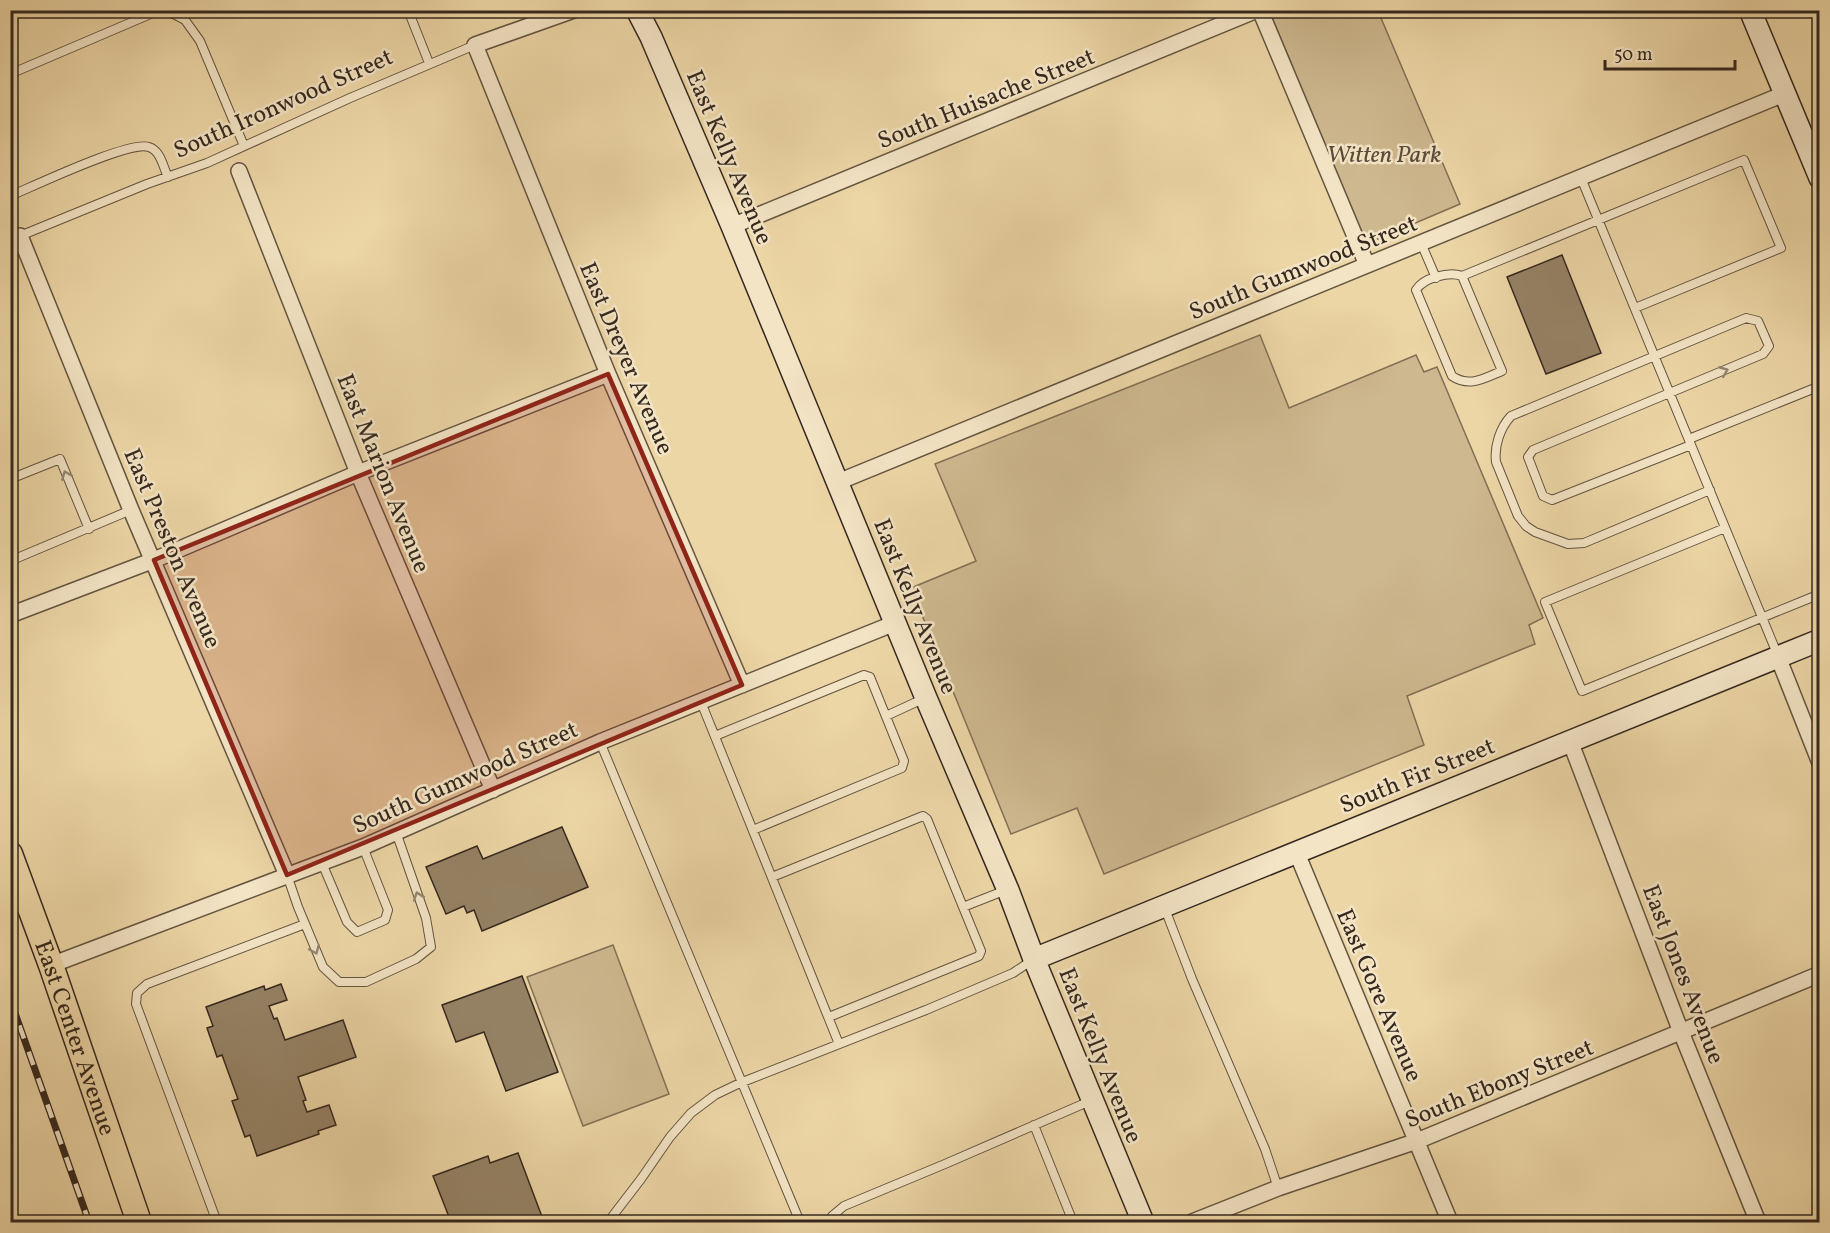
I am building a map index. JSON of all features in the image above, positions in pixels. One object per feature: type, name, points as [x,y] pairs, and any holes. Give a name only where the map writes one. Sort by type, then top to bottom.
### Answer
[{"type":"main road","name":"East Center Avenue","points":[[10,854],[51,965],[139,1222]]},
{"type":"street","name":"South Ironwood Street","points":[[475,45],[574,10]]},
{"type":"street","name":"East Kelly Avenue","points":[[637,10],[651,37],[732,226],[926,698],[1008,890],[1091,1100],[1143,1222]]},
{"type":"street","name":"South Huisache Street","points":[[732,226],[1258,10]]},
{"type":"street","points":[[1258,10],[1367,265]]},
{"type":"street","points":[[1750,10],[1820,178]]},
{"type":"street","name":"East Dreyer Avenue","points":[[475,45],[608,374],[742,685]]},
{"type":"street","name":"South Gumwood Street","points":[[838,482],[1785,94]]},
{"type":"street","name":"East Marion Avenue","points":[[239,171],[358,473],[494,790]]},
{"type":"street","name":"East Preston Avenue","points":[[15,238],[287,875]]},
{"type":"street","points":[[10,615],[154,560],[358,473],[608,374]]},
{"type":"street","name":"South Gumwood Street","points":[[51,965],[363,847],[600,742],[895,623]]},
{"type":"street","name":"South Fir Street","points":[[1034,959],[1820,640]]},
{"type":"street","points":[[1778,657],[1820,763]]},
{"type":"street","name":"East Jones Avenue","points":[[1570,741],[1681,1032],[1758,1222]]},
{"type":"street","name":"East Gore Avenue","points":[[1296,851],[1450,1222]]},
{"type":"street","name":"South Ebony Street","points":[[1192,1222],[1278,1188],[1417,1141],[1820,974]]},
{"type":"lane","points":[[10,74],[160,10]]},
{"type":"lane","points":[[166,10],[185,20],[200,41],[244,146]]},
{"type":"lane","points":[[408,10],[429,63]]},
{"type":"lane","name":"South Ironwood Street","points":[[15,238],[207,163],[429,63],[475,45]]},
{"type":"lane","points":[[10,196],[117,151],[147,146],[157,151],[168,177]]},
{"type":"lane","points":[[1462,276],[1502,371],[1466,383],[1452,376],[1416,293],[1418,286],[1451,274],[1462,276],[1744,160],[1781,248],[1635,308]]},
{"type":"lane","points":[[1581,178],[1778,657]]},
{"type":"lane","points":[[1421,243],[1436,278]]},
{"type":"lane","points":[[1710,490],[1584,543],[1575,544],[1535,532],[1526,526],[1518,516],[1495,456],[1506,421],[1519,412],[1750,318],[1758,321],[1769,346],[1763,354],[1533,450],[1528,460],[1544,496],[1552,501],[1820,386]]},
{"type":"lane","points":[[10,479],[60,459],[89,529]]},
{"type":"lane","points":[[10,561],[131,510]]},
{"type":"lane","points":[[1725,528],[1545,602],[1582,691],[1820,594]]},
{"type":"lane","points":[[715,736],[864,675],[870,677],[886,716],[904,761],[902,768],[753,830]]},
{"type":"lane","points":[[886,716],[926,698]]},
{"type":"lane","points":[[701,702],[839,1044]]},
{"type":"lane","points":[[600,742],[740,1083],[800,1222]]},
{"type":"lane","points":[[772,877],[923,816],[927,819],[981,951],[979,956],[828,1017]]},
{"type":"lane","points":[[287,875],[304,924],[323,967],[339,982],[366,982],[416,959],[431,947],[426,918],[396,832]]},
{"type":"lane","points":[[322,863],[347,922],[357,932],[385,920],[388,910],[363,847]]},
{"type":"lane","points":[[963,907],[1008,890]]},
{"type":"lane","points":[[1164,906],[1192,979],[1265,1149],[1278,1188]]},
{"type":"lane","points":[[217,1222],[136,1004],[137,993],[147,984],[304,924]]},
{"type":"lane","points":[[608,1222],[670,1137],[691,1113],[715,1095],[1013,973],[1034,959]]},
{"type":"lane","points":[[832,1222],[832,1216],[844,1206],[1091,1100]]},
{"type":"lane","points":[[1034,1125],[1073,1222]]},
{"type":"highlighted area","points":[[608,374],[742,685],[287,875],[154,560]]},
{"type":"green space","name":"Witten Park","points":[[1269,11],[1378,11],[1460,204],[1366,244]]},
{"type":"green space","points":[[1260,335],[1289,408],[1416,355],[1424,372],[1437,367],[1543,618],[1529,625],[1535,644],[1407,696],[1424,745],[1104,874],[1077,808],[1011,834],[911,588],[976,561],[935,464]]},
{"type":"green space","points":[[613,945],[669,1094],[583,1126],[527,977]]},
{"type":"building","points":[[1562,255],[1601,353],[1546,374],[1507,277]]},
{"type":"building","points":[[562,827],[588,887],[482,931],[474,910],[467,913],[464,906],[446,914],[426,867],[477,846],[483,859]]},
{"type":"building","points":[[522,976],[558,1072],[506,1091],[484,1032],[456,1042],[442,1005]]},
{"type":"building","points":[[281,984],[287,1000],[269,1006],[274,1019],[277,1018],[285,1040],[343,1020],[356,1057],[298,1077],[306,1100],[303,1101],[307,1112],[329,1105],[336,1125],[318,1131],[319,1134],[257,1156],[250,1135],[245,1137],[232,1101],[238,1099],[222,1055],[217,1057],[207,1028],[213,1026],[206,1007],[264,986],[265,990]]},
{"type":"building","points":[[518,1153],[544,1222],[451,1222],[433,1176],[488,1156],[490,1163]]},
{"type":"railway","points":[[10,999],[89,1222]]}]
